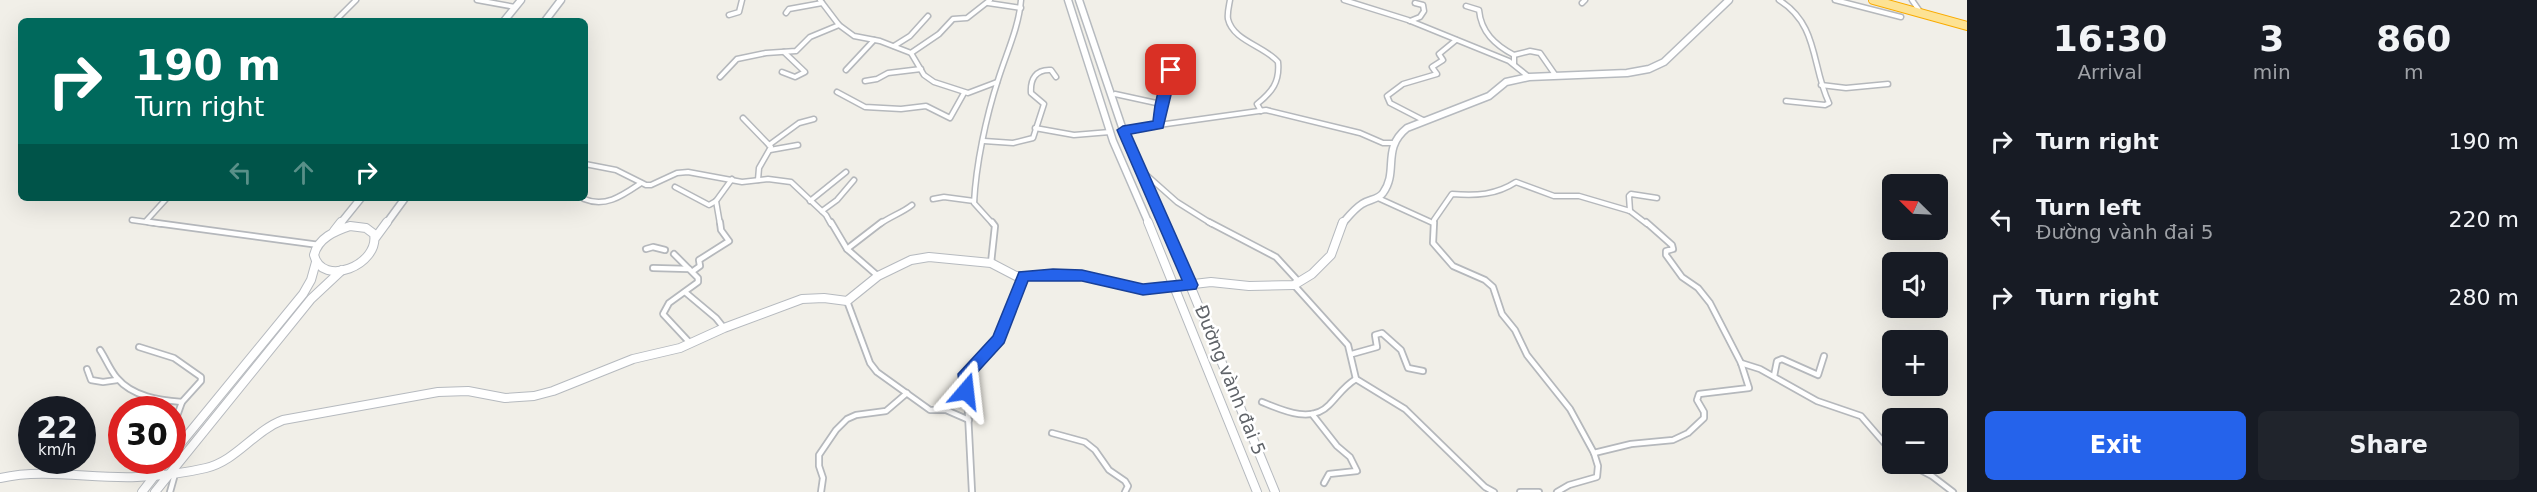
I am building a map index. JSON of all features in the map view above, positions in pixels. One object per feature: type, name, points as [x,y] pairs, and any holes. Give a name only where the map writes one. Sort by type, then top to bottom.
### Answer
[{"type":"highway","points":[[1873,0],[1967,26]]},
{"type":"street","points":[[338,18],[356,0]]},
{"type":"street","points":[[477,0],[516,7]]},
{"type":"street","points":[[507,18],[521,0]]},
{"type":"street","points":[[547,18],[561,0]]},
{"type":"street","points":[[729,15],[739,12],[742,0]]},
{"type":"street","points":[[990,263],[995,226],[974,201],[975,182],[997,82],[1021,0]]},
{"type":"street","name":"Đường vành đai 5","points":[[1068,0],[1110,132],[1176,286],[1257,492]]},
{"type":"street","name":"Đường vành đai 5","points":[[1079,0],[1123,130],[1191,285],[1275,492]]},
{"type":"street","points":[[1230,0],[1228,18],[1234,31],[1245,40],[1257,44],[1275,57],[1278,62],[1280,72],[1278,84],[1257,104],[1261,111]]},
{"type":"street","points":[[1344,0],[1410,21],[1514,64],[1529,77]]},
{"type":"street","points":[[186,467],[220,464],[268,426],[283,420],[438,392],[468,391],[505,398],[534,396],[554,391],[633,359],[690,343],[802,299],[824,298],[847,301],[878,276],[911,260],[929,257],[990,263],[1016,276],[1053,274],[1082,276],[1143,290],[1211,282],[1248,286],[1297,283],[1312,274],[1331,255],[1340,226],[1351,213],[1363,203],[1378,198],[1384,192],[1389,179],[1393,143],[1402,131],[1423,120],[1489,96],[1506,82],[1529,77],[1627,73],[1657,66],[1692,37],[1729,0]]},
{"type":"street","points":[[1779,0],[1806,25],[1819,68],[1821,85],[1829,101],[1827,105],[1786,101]]},
{"type":"street","points":[[1835,0],[1901,17]]},
{"type":"street","points":[[1912,0],[1921,13]]},
{"type":"street","points":[[786,13],[790,9],[821,2],[839,25],[857,37],[874,40],[911,53],[924,75],[934,82],[964,93],[975,92],[997,82]]},
{"type":"street","points":[[911,53],[939,34],[953,19],[968,18],[989,2],[1020,8]]},
{"type":"street","points":[[1410,21],[1420,17],[1424,11],[1423,5],[1415,3]]},
{"type":"street","points":[[1466,6],[1479,10],[1479,21],[1482,27],[1502,49],[1514,55],[1540,51],[1556,76]]},
{"type":"street","points":[[894,46],[910,36],[928,16]]},
{"type":"street","points":[[720,77],[737,59],[796,51],[810,37],[839,25]]},
{"type":"street","points":[[846,70],[874,40]]},
{"type":"street","points":[[1423,120],[1390,103],[1387,96],[1392,90],[1401,86],[1437,74],[1432,67],[1443,62],[1439,54],[1456,40]]},
{"type":"street","points":[[782,72],[791,77],[805,72],[784,52]]},
{"type":"street","points":[[1159,125],[1161,104],[1174,64],[1168,53]]},
{"type":"street","points":[[1514,55],[1514,64]]},
{"type":"street","points":[[865,81],[877,79],[888,73],[921,69]]},
{"type":"street","points":[[984,141],[1013,143],[1029,140],[1035,136],[1035,128],[1044,104],[1031,93],[1031,82],[1037,73],[1044,69],[1051,70],[1056,78]]},
{"type":"street","points":[[1821,85],[1851,88],[1888,84]]},
{"type":"street","points":[[837,92],[865,107],[901,109],[926,106],[950,118],[964,93]]},
{"type":"street","points":[[1115,94],[1161,104]]},
{"type":"street","points":[[1123,130],[1261,111],[1360,133],[1383,143],[1393,143]]},
{"type":"street","points":[[743,118],[770,147]]},
{"type":"street","points":[[758,180],[759,168],[770,147],[798,123],[814,119]]},
{"type":"street","points":[[1035,128],[1074,135],[1110,132]]},
{"type":"street","points":[[770,147],[798,145]]},
{"type":"street","points":[[588,165],[616,170],[641,183],[651,185],[676,173],[688,172],[747,182],[768,179],[791,182],[822,211],[847,249],[878,276]]},
{"type":"street","points":[[1138,167],[1177,202],[1223,231],[1249,241],[1276,257],[1342,336],[1352,354],[1356,379],[1406,409],[1485,487],[1494,492]]},
{"type":"street","points":[[810,201],[846,172]]},
{"type":"street","points":[[675,187],[706,204],[716,201],[732,179]]},
{"type":"street","points":[[822,211],[837,200],[854,180]]},
{"type":"street","points":[[1557,492],[1569,485],[1597,477],[1598,466],[1594,453],[1566,402],[1524,352],[1515,330],[1502,314],[1493,287],[1485,280],[1449,263],[1433,243],[1433,223],[1452,194],[1472,196],[1502,191],[1515,182],[1554,196],[1579,196],[1630,211],[1642,218],[1672,245],[1673,249],[1666,251],[1666,255],[1682,277],[1698,288],[1707,299],[1741,363],[1749,388],[1699,394],[1697,400],[1704,412],[1704,418],[1691,433],[1663,443],[1632,444],[1594,453]]},
{"type":"street","points":[[588,201],[593,204],[603,204],[641,183]]},
{"type":"street","points":[[1630,211],[1629,195],[1635,193],[1657,198]]},
{"type":"street","points":[[933,199],[944,197],[974,201]]},
{"type":"street","points":[[1378,198],[1390,206],[1433,223]]},
{"type":"street","points":[[146,221],[164,201]]},
{"type":"street","points":[[186,437],[303,294],[311,280],[316,262],[315,254],[319,245],[359,201]]},
{"type":"street","points":[[186,446],[311,299],[342,270],[361,263],[368,257],[373,250],[376,237],[403,201]]},
{"type":"street","points":[[653,268],[691,270],[700,266],[699,260],[707,251],[719,248],[729,241],[721,230],[716,201]]},
{"type":"street","points":[[847,249],[892,214],[904,211],[912,205]]},
{"type":"street","points":[[132,220],[319,245]]},
{"type":"street","points":[[332,233],[351,226],[360,226],[367,228],[376,237]]},
{"type":"street","points":[[646,249],[653,247],[665,250]]},
{"type":"street","points":[[674,254],[699,280],[669,303],[663,316],[690,343]]},
{"type":"street","points":[[316,262],[321,268],[342,270]]},
{"type":"street","points":[[972,492],[966,374],[999,339],[1023,276]]},
{"type":"street","points":[[685,292],[716,318],[724,328]]},
{"type":"street","points":[[847,301],[870,363],[877,372],[930,410],[946,410],[969,420]]},
{"type":"street","points":[[1352,354],[1377,347],[1375,334],[1382,333],[1401,350],[1408,368],[1423,371]]},
{"type":"street","points":[[139,347],[174,358],[201,377],[198,385],[186,398]]},
{"type":"street","points":[[100,350],[109,362],[117,380],[146,396]]},
{"type":"street","points":[[1774,376],[1777,362],[1782,359],[1818,375],[1824,356]]},
{"type":"street","points":[[1741,363],[1756,367],[1817,401],[1861,416],[1882,440]]},
{"type":"street","points":[[87,369],[91,380],[103,382],[117,380]]},
{"type":"street","points":[[1262,402],[1293,414],[1312,414],[1327,407],[1344,386],[1356,379]]},
{"type":"street","points":[[821,492],[823,478],[819,466],[819,455],[836,430],[847,419],[856,415],[882,414],[907,393]]},
{"type":"street","points":[[1312,414],[1336,446],[1350,457],[1357,471],[1329,474],[1324,483]]},
{"type":"street","points":[[1052,433],[1080,440],[1094,448],[1109,470],[1127,483],[1125,492]]},
{"type":"street","points":[[0,478],[23,473],[154,476]]},
{"type":"street","points":[[142,492],[157,474]]},
{"type":"street","points":[[155,492],[164,474]]},
{"type":"street","points":[[168,474],[170,492]]},
{"type":"street","points":[[1928,474],[1953,492]]},
{"type":"street","points":[[1520,492],[1539,492]]},
{"type":"route","points":[[966,391],[966,374],[1002,334],[1023,276],[1034,274],[1082,276],[1143,290],[1191,285],[1123,130],[1159,125],[1161,104],[1171,70]]}]
